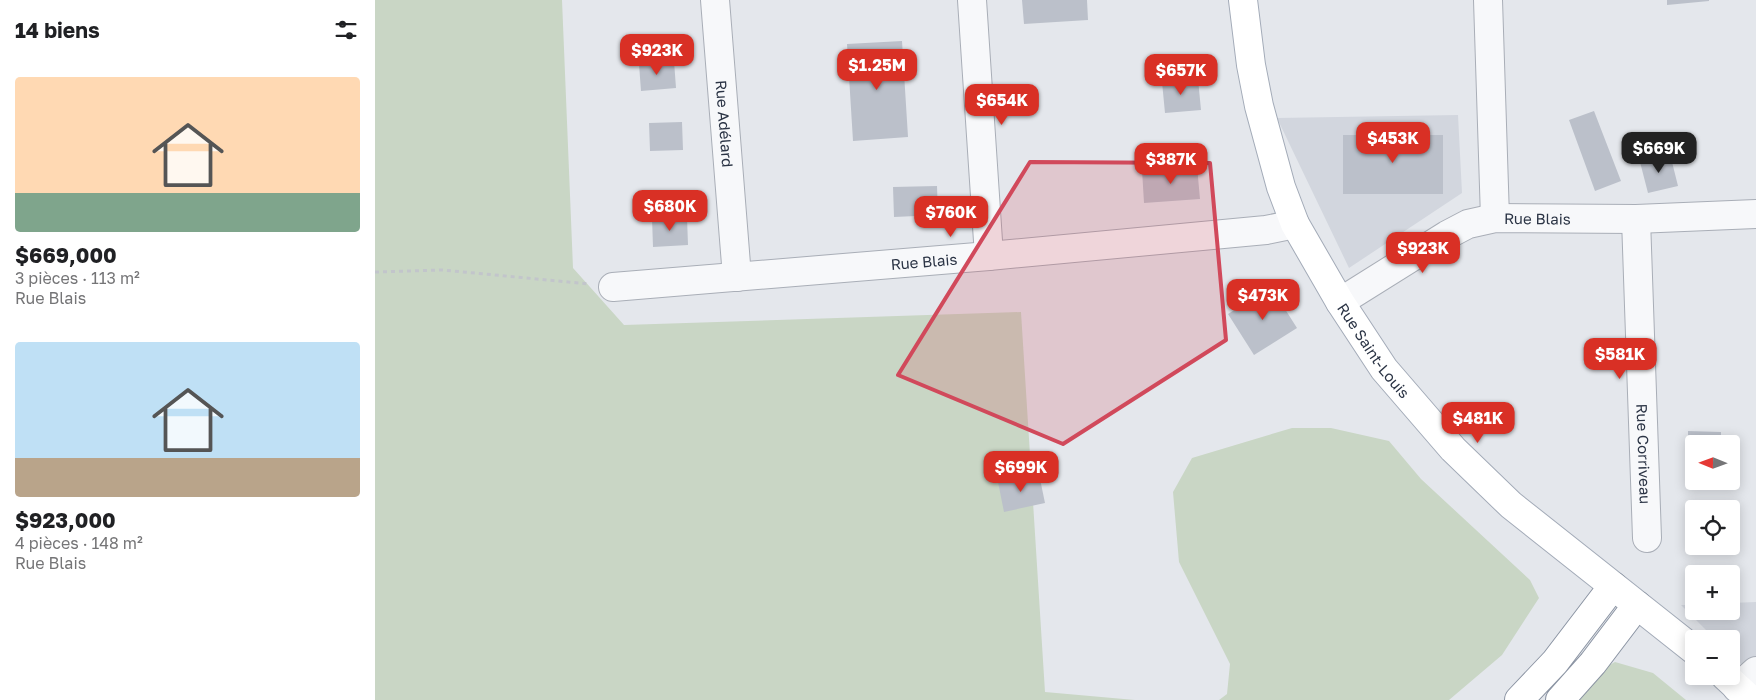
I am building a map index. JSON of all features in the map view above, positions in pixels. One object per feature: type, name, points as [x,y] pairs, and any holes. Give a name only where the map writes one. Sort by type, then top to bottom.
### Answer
[{"type":"main road","name":"Rue Saint-Louis","points":[[1243,0],[1251,65],[1259,106],[1281,187],[1295,224],[1340,302],[1384,369],[1466,462],[1511,505],[1685,643]]},
{"type":"main road","points":[[1519,700],[1555,662],[1613,586]]},
{"type":"main road","points":[[1560,700],[1593,663],[1637,605]]},
{"type":"street","name":"Rue Adélard","points":[[715,0],[737,277]]},
{"type":"street","points":[[972,0],[989,256]]},
{"type":"street","points":[[1488,0],[1495,218]]},
{"type":"street","name":"Rue Blais","points":[[1340,302],[1447,235],[1468,224],[1495,218],[1636,219],[1756,214]]},
{"type":"street","name":"Rue Corriveau","points":[[1636,219],[1647,538]]},
{"type":"street","name":"Rue Blais","points":[[613,287],[989,256],[1266,230],[1295,224]]},
{"type":"path","points":[[375,272],[442,270],[613,287]]},
{"type":"highlighted area","points":[[1030,162],[1210,163],[1226,340],[1063,444],[898,375]]},
{"type":"shaded area","points":[[1458,115],[1462,193],[1349,268],[1277,118]]},
{"type":"shaded area","points":[[1756,602],[1756,679],[1740,663],[1740,630],[1706,630],[1696,620],[1740,620],[1740,603]]},
{"type":"green space","points":[[375,0],[562,0],[573,268],[624,325],[1021,312],[1045,692],[1135,700],[375,700]]},
{"type":"green space","points":[[1292,428],[1331,428],[1389,441],[1421,479],[1530,580],[1539,598],[1502,655],[1449,700],[1219,700],[1227,694],[1230,664],[1179,562],[1173,492],[1192,458]]},
{"type":"green space","points":[[1615,662],[1653,673],[1686,700],[1572,700],[1595,673]]},
{"type":"building","points":[[1022,0],[1087,0],[1088,20],[1024,24]]},
{"type":"building","points":[[1667,0],[1709,0],[1709,1],[1667,5]]},
{"type":"building","points":[[902,41],[908,137],[853,141],[847,44]]},
{"type":"building","points":[[674,61],[676,88],[641,91],[639,64]]},
{"type":"building","points":[[1198,79],[1201,110],[1165,113],[1162,82]]},
{"type":"building","points":[[1594,111],[1621,181],[1595,191],[1569,120]]},
{"type":"building","points":[[682,122],[683,150],[650,151],[649,123]]},
{"type":"building","points":[[1343,135],[1443,135],[1443,194],[1343,194]]},
{"type":"building","points":[[1670,154],[1678,186],[1648,193],[1640,162]]},
{"type":"building","points":[[1197,166],[1200,199],[1144,203],[1142,170]]},
{"type":"building","points":[[937,186],[938,215],[894,217],[893,187]]},
{"type":"building","points":[[687,217],[688,245],[653,247],[652,218]]},
{"type":"building","points":[[1271,287],[1297,328],[1254,355],[1228,314]]},
{"type":"building","points":[[1688,431],[1721,432],[1721,435],[1688,435]]},
{"type":"building","points":[[1039,474],[1045,503],[1004,512],[998,482]]}]
